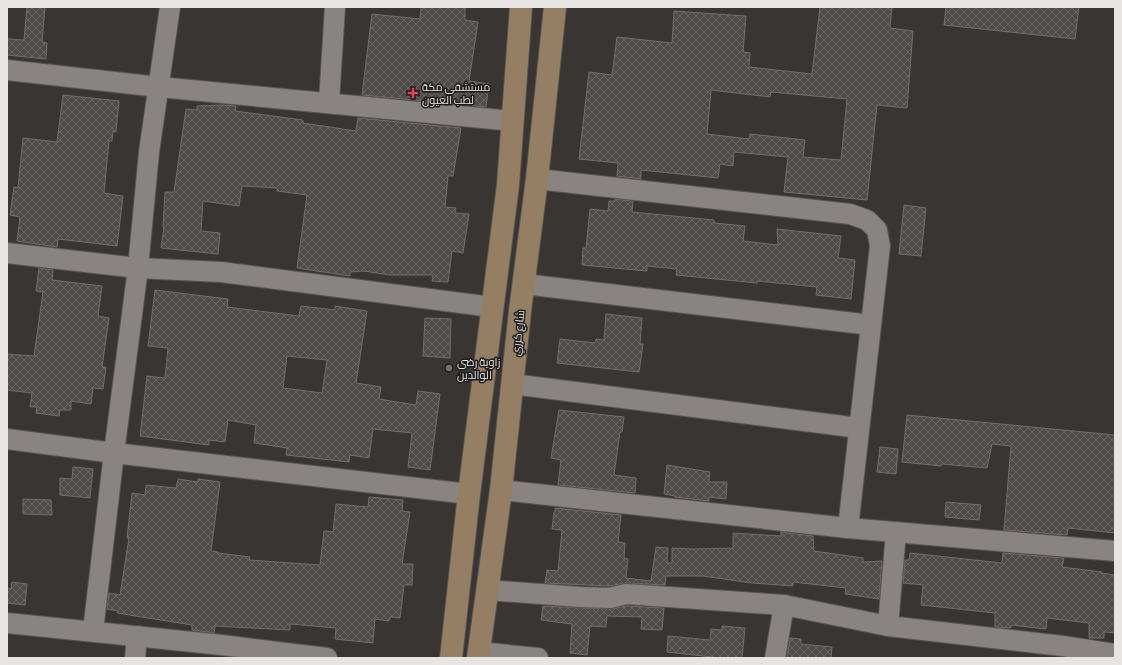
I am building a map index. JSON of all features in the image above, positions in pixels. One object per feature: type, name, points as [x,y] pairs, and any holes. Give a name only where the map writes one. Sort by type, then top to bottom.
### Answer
[{"type":"main road","points":[[451,658],[469,494],[508,185],[514,121],[521,7]]},
{"type":"main road","name":"شارع كرري","points":[[479,655],[537,179],[555,7]]},
{"type":"street","points":[[93,631],[138,268],[149,152],[170,7]]},
{"type":"street","points":[[329,102],[335,7]]},
{"type":"street","points":[[7,70],[159,87],[329,102],[514,121]]},
{"type":"street","points":[[537,179],[850,214],[867,220],[877,230],[880,246],[848,528]]},
{"type":"street","points":[[7,253],[138,268],[221,272],[492,307]]},
{"type":"street","points":[[524,284],[871,325]]},
{"type":"street","points":[[512,384],[859,428]]},
{"type":"street","points":[[7,439],[114,453],[469,494]]},
{"type":"street","points":[[500,490],[848,528],[1115,551]]},
{"type":"street","points":[[888,626],[896,532]]},
{"type":"street","points":[[487,590],[610,598],[626,594],[784,605],[888,626],[1063,646],[1115,654]]},
{"type":"street","points":[[775,658],[784,605]]},
{"type":"street","points":[[7,623],[137,636],[221,652],[327,658]]},
{"type":"street","points":[[135,658],[137,636]]},
{"type":"street","points":[[479,655],[538,658]]},
{"type":"building","points":[[27,7],[45,7],[42,42],[47,43],[46,59],[7,55],[7,39],[24,40]]},
{"type":"building","points":[[421,7],[465,7],[465,20],[478,22],[469,81],[489,84],[486,107],[362,95],[372,14],[420,19]]},
{"type":"building","points":[[820,7],[892,7],[890,28],[913,31],[907,108],[877,105],[867,200],[784,192],[788,157],[734,152],[733,166],[720,164],[718,178],[641,170],[641,179],[617,176],[618,163],[579,159],[589,72],[612,75],[617,37],[672,43],[674,11],[746,16],[743,52],[750,53],[749,67],[812,74]],"holes":[[[711,90],[770,97],[771,92],[847,99],[841,160],[803,157],[805,140],[750,134],[749,139],[707,134]]]},
{"type":"building","points":[[946,7],[1079,7],[1075,39],[944,25]]},
{"type":"building","points":[[63,95],[119,101],[116,132],[113,131],[112,141],[109,141],[104,193],[123,196],[117,246],[58,239],[57,247],[17,241],[20,217],[10,215],[14,187],[18,188],[23,138],[57,142]]},
{"type":"building","points":[[197,106],[236,106],[235,111],[303,120],[303,123],[356,131],[358,118],[461,128],[453,176],[448,176],[445,207],[456,208],[455,213],[469,214],[463,253],[452,251],[448,282],[432,281],[433,275],[389,275],[364,271],[350,272],[350,276],[297,268],[307,195],[277,191],[277,188],[242,186],[239,206],[203,201],[201,231],[220,233],[218,254],[161,248],[164,227],[165,192],[174,192],[186,109],[197,110]]},
{"type":"building","points":[[615,199],[633,201],[632,212],[714,220],[714,223],[745,226],[743,241],[778,245],[777,229],[841,236],[838,258],[855,260],[851,299],[816,295],[817,287],[676,275],[677,269],[647,266],[647,271],[582,265],[583,248],[586,248],[590,209],[608,211],[609,201],[615,201]]},
{"type":"building","points":[[904,205],[926,208],[921,256],[899,254]]},
{"type":"building","points":[[39,268],[53,270],[52,280],[102,286],[98,316],[109,318],[102,367],[106,367],[103,389],[93,388],[91,404],[71,401],[71,410],[60,410],[59,416],[36,413],[37,407],[30,407],[32,393],[7,390],[7,354],[34,356],[43,292],[36,291]]},
{"type":"building","points":[[155,290],[228,299],[227,307],[299,316],[301,306],[335,310],[335,306],[367,311],[356,383],[381,387],[379,399],[416,405],[418,391],[440,394],[430,470],[408,467],[412,433],[373,429],[369,458],[350,455],[349,462],[286,455],[287,448],[254,443],[256,425],[228,420],[225,442],[209,440],[209,445],[140,436],[147,376],[165,378],[168,348],[148,346]],"holes":[[[287,356],[327,360],[322,393],[283,388]]]},
{"type":"building","points":[[606,314],[642,318],[640,344],[643,344],[639,372],[557,363],[560,339],[595,343],[596,339],[604,340]]},
{"type":"building","points":[[425,318],[451,319],[450,358],[423,356]]},
{"type":"building","points":[[559,410],[624,417],[622,432],[620,432],[614,475],[636,478],[635,493],[558,485],[561,460],[551,458]]},
{"type":"building","points":[[907,415],[1115,435],[1115,533],[1068,528],[1067,535],[1004,530],[1011,446],[992,444],[987,468],[942,464],[941,466],[902,462]]},
{"type":"building","points":[[880,447],[898,449],[896,474],[877,472]]},
{"type":"building","points":[[667,465],[710,472],[709,482],[727,482],[726,499],[709,497],[709,501],[675,497],[664,494]]},
{"type":"building","points":[[73,467],[93,469],[90,498],[60,495],[60,478],[72,479]]},
{"type":"building","points":[[178,479],[198,482],[198,479],[220,482],[211,551],[250,557],[249,560],[320,565],[324,531],[333,532],[336,504],[368,507],[369,497],[403,500],[402,511],[410,512],[402,564],[413,564],[412,585],[404,585],[400,618],[390,617],[389,621],[375,619],[373,643],[335,639],[336,628],[290,624],[290,630],[215,626],[214,633],[192,630],[192,625],[117,613],[118,611],[107,609],[109,593],[120,595],[129,538],[127,538],[132,493],[145,495],[146,485],[176,488]]},
{"type":"building","points":[[23,499],[51,500],[52,515],[23,514]]},
{"type":"building","points":[[946,502],[981,505],[979,520],[945,517]]},
{"type":"building","points":[[555,508],[621,515],[618,542],[625,543],[624,558],[628,559],[626,578],[651,581],[656,547],[668,548],[667,563],[672,563],[672,548],[733,548],[733,533],[781,536],[781,532],[813,536],[814,551],[863,558],[863,562],[882,561],[879,599],[845,594],[846,588],[793,582],[793,586],[752,583],[703,576],[666,576],[665,585],[627,583],[609,586],[545,583],[547,570],[558,571],[562,530],[552,529]]},
{"type":"building","points":[[910,553],[1002,563],[1003,553],[1064,558],[1062,567],[1115,575],[1115,633],[1104,632],[1104,638],[1089,638],[1089,623],[1047,618],[1046,629],[1011,625],[1011,628],[995,627],[995,613],[921,605],[923,585],[903,583],[905,560],[909,560]]},
{"type":"building","points":[[12,582],[27,584],[25,605],[7,603],[7,588],[11,589]]},
{"type":"building","points":[[543,606],[610,609],[627,606],[664,608],[662,630],[641,629],[642,617],[607,616],[606,627],[590,626],[587,655],[570,653],[572,624],[541,620]]},
{"type":"building","points":[[722,626],[745,628],[742,658],[721,658],[667,652],[668,636],[710,640],[711,629],[722,630]]},
{"type":"building","points":[[790,638],[801,639],[801,644],[832,647],[831,658],[787,658]]},
{"type":"place","name":"مستشفى مكة لطب العيون","points":[[413,93]]},
{"type":"place","name":"زاوية رضى الوالدين","points":[[449,368]]}]
